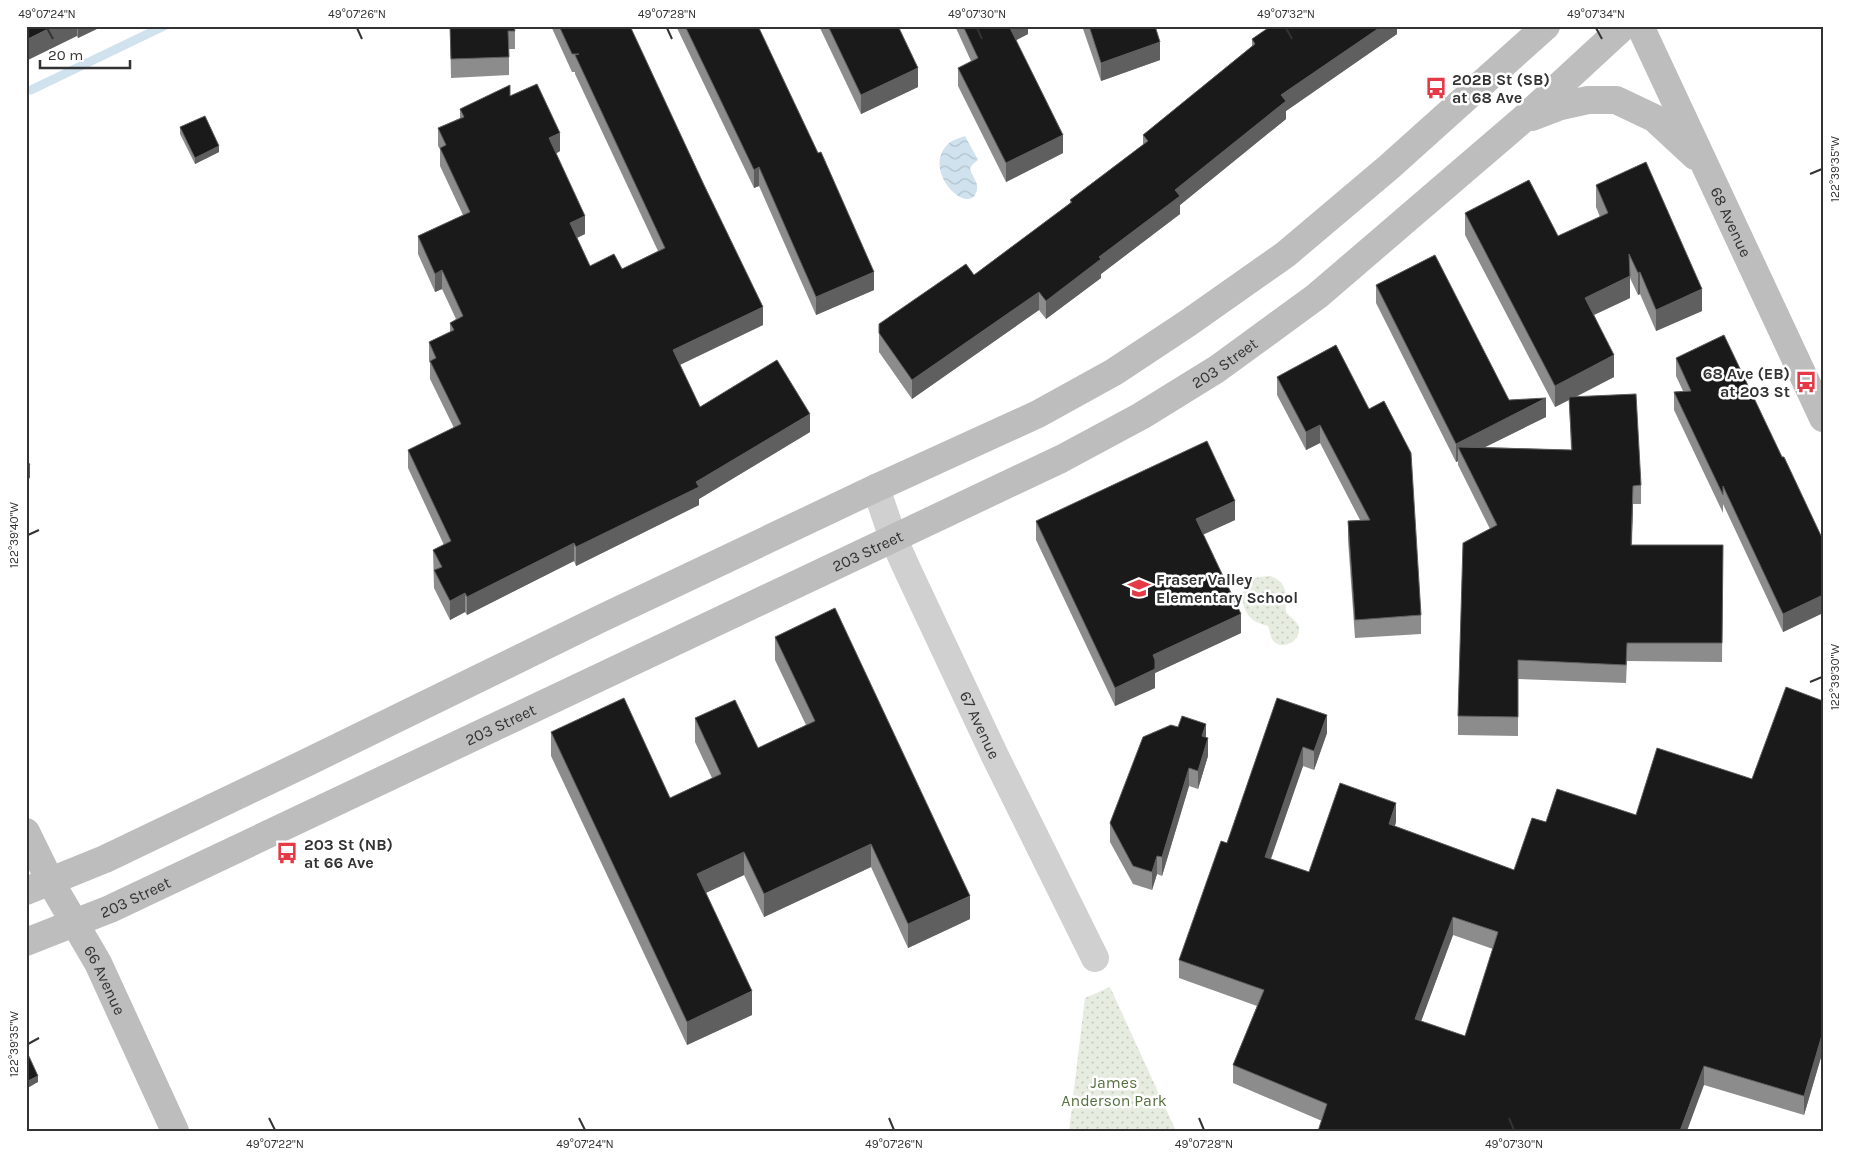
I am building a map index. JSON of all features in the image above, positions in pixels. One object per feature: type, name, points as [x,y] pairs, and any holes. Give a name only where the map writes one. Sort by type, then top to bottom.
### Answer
[{"type":"main road","points":[[38,886],[90,866],[592,623],[876,488],[1038,414],[1114,372],[1286,254],[1389,167],[1546,26]]},
{"type":"main road","name":"203 Street","points":[[26,942],[110,909],[1061,459],[1141,416],[1216,369],[1317,296],[1521,121],[1624,26]]},
{"type":"main road","name":"68 Avenue","points":[[1640,26],[1823,418]]},
{"type":"main road","points":[[1521,121],[1561,106],[1588,100],[1616,100],[1654,118],[1706,167]]},
{"type":"main road","name":"66 Avenue","points":[[26,832],[38,886],[74,923],[98,964],[175,1131]]},
{"type":"street","name":"67 Avenue","points":[[876,488],[893,538],[996,756],[1095,958]]},
{"type":"green space","points":[[1270,576],[1281,582],[1284,586],[1286,612],[1297,623],[1299,628],[1297,637],[1286,645],[1277,644],[1273,641],[1268,626],[1253,620],[1243,605],[1245,587],[1258,577]]},
{"type":"green space","name":"James Anderson Park","points":[[1110,987],[1176,1131],[1069,1131],[1085,998]]},
{"type":"water","points":[[965,136],[978,160],[970,168],[977,184],[977,190],[973,197],[966,199],[957,195],[949,188],[943,178],[940,167],[941,155],[948,144]]},
{"type":"building","points":[[26,26],[54,26],[26,40]]},
{"type":"building","points":[[450,26],[514,26],[515,31],[508,31],[509,57],[451,59]]},
{"type":"building","points":[[559,26],[630,26],[763,307],[673,350],[700,407],[777,360],[810,414],[696,482],[699,487],[576,547],[574,543],[467,597],[465,593],[450,601],[434,570],[442,567],[433,550],[451,541],[408,450],[461,424],[430,361],[436,358],[429,342],[454,330],[450,323],[463,316],[442,270],[435,274],[418,236],[470,212],[440,148],[446,145],[438,128],[464,117],[460,109],[510,85],[510,96],[537,84],[560,133],[549,138],[585,216],[570,223],[590,266],[614,254],[622,269],[665,248],[575,55],[579,54],[572,54]]},
{"type":"building","points":[[685,26],[758,26],[818,153],[821,152],[874,272],[816,297],[759,167],[754,170]]},
{"type":"building","points":[[828,26],[898,26],[918,68],[861,95]]},
{"type":"building","points":[[963,26],[1009,26],[1063,135],[1006,163],[958,68],[978,58]]},
{"type":"building","points":[[1089,26],[1155,26],[1160,42],[1101,63]]},
{"type":"building","points":[[1271,26],[1382,26],[1281,95],[1286,101],[1175,190],[1180,196],[1099,257],[1101,259],[1046,301],[1039,292],[912,380],[879,333],[879,324],[966,264],[974,275],[1072,202],[1070,200],[1148,141],[1143,135],[1255,44],[1252,39]]},
{"type":"building","points":[[205,116],[219,146],[195,158],[180,127]]},
{"type":"building","points":[[1646,162],[1702,289],[1656,310],[1640,272],[1638,273],[1629,254],[1630,276],[1585,298],[1614,355],[1555,386],[1465,213],[1529,180],[1558,236],[1608,213],[1596,185]]},
{"type":"building","points":[[1435,255],[1509,400],[1546,398],[1456,444],[1376,285]]},
{"type":"building","points":[[1724,335],[1823,540],[1823,595],[1783,614],[1723,486],[1723,495],[1674,392],[1691,391],[1676,358]]},
{"type":"building","points":[[1336,345],[1369,409],[1384,401],[1411,453],[1421,615],[1355,620],[1348,521],[1370,520],[1320,425],[1306,432],[1277,377]]},
{"type":"building","points":[[1636,394],[1641,485],[1633,486],[1631,545],[1723,545],[1722,643],[1627,643],[1626,665],[1518,660],[1518,717],[1458,716],[1463,543],[1497,525],[1458,447],[1572,450],[1569,397]]},
{"type":"building","points":[[1207,441],[1235,501],[1196,519],[1241,614],[1153,655],[1155,669],[1115,688],[1036,521]]},
{"type":"building","points":[[26,458],[30,465],[26,467]]},
{"type":"building","points":[[835,608],[970,896],[908,924],[871,844],[764,894],[744,852],[697,874],[752,991],[687,1022],[551,732],[624,698],[670,798],[721,774],[695,718],[735,700],[758,748],[815,721],[775,637]]},
{"type":"building","points":[[1786,687],[1823,701],[1823,1035],[1804,1096],[1704,1066],[1680,1131],[1318,1131],[1327,1104],[1233,1065],[1264,990],[1179,960],[1221,841],[1227,843],[1277,698],[1327,715],[1314,751],[1303,747],[1265,857],[1309,872],[1340,783],[1396,803],[1389,824],[1514,870],[1532,818],[1546,822],[1557,789],[1636,815],[1657,748],[1752,779]],"holes":[[[1453,917],[1498,932],[1465,1036],[1415,1019]]]},
{"type":"building","points":[[1182,716],[1206,724],[1202,736],[1208,738],[1198,771],[1189,768],[1162,857],[1157,856],[1152,872],[1133,866],[1110,823],[1143,737],[1171,725],[1178,727]]},
{"type":"building","points":[[26,1050],[38,1076],[26,1082]]},
{"type":"waterway","points":[[31,90],[164,26]]},
{"type":"place","name":"202B St (SB) at 68 Ave","points":[[1436,88]]},
{"type":"place","name":"68 Ave (EB) at 203 St","points":[[1806,382]]},
{"type":"place","name":"Fraser Valley Elementary School","points":[[1139,588]]},
{"type":"place","name":"203 St (NB) at 66 Ave","points":[[287,853]]}]
